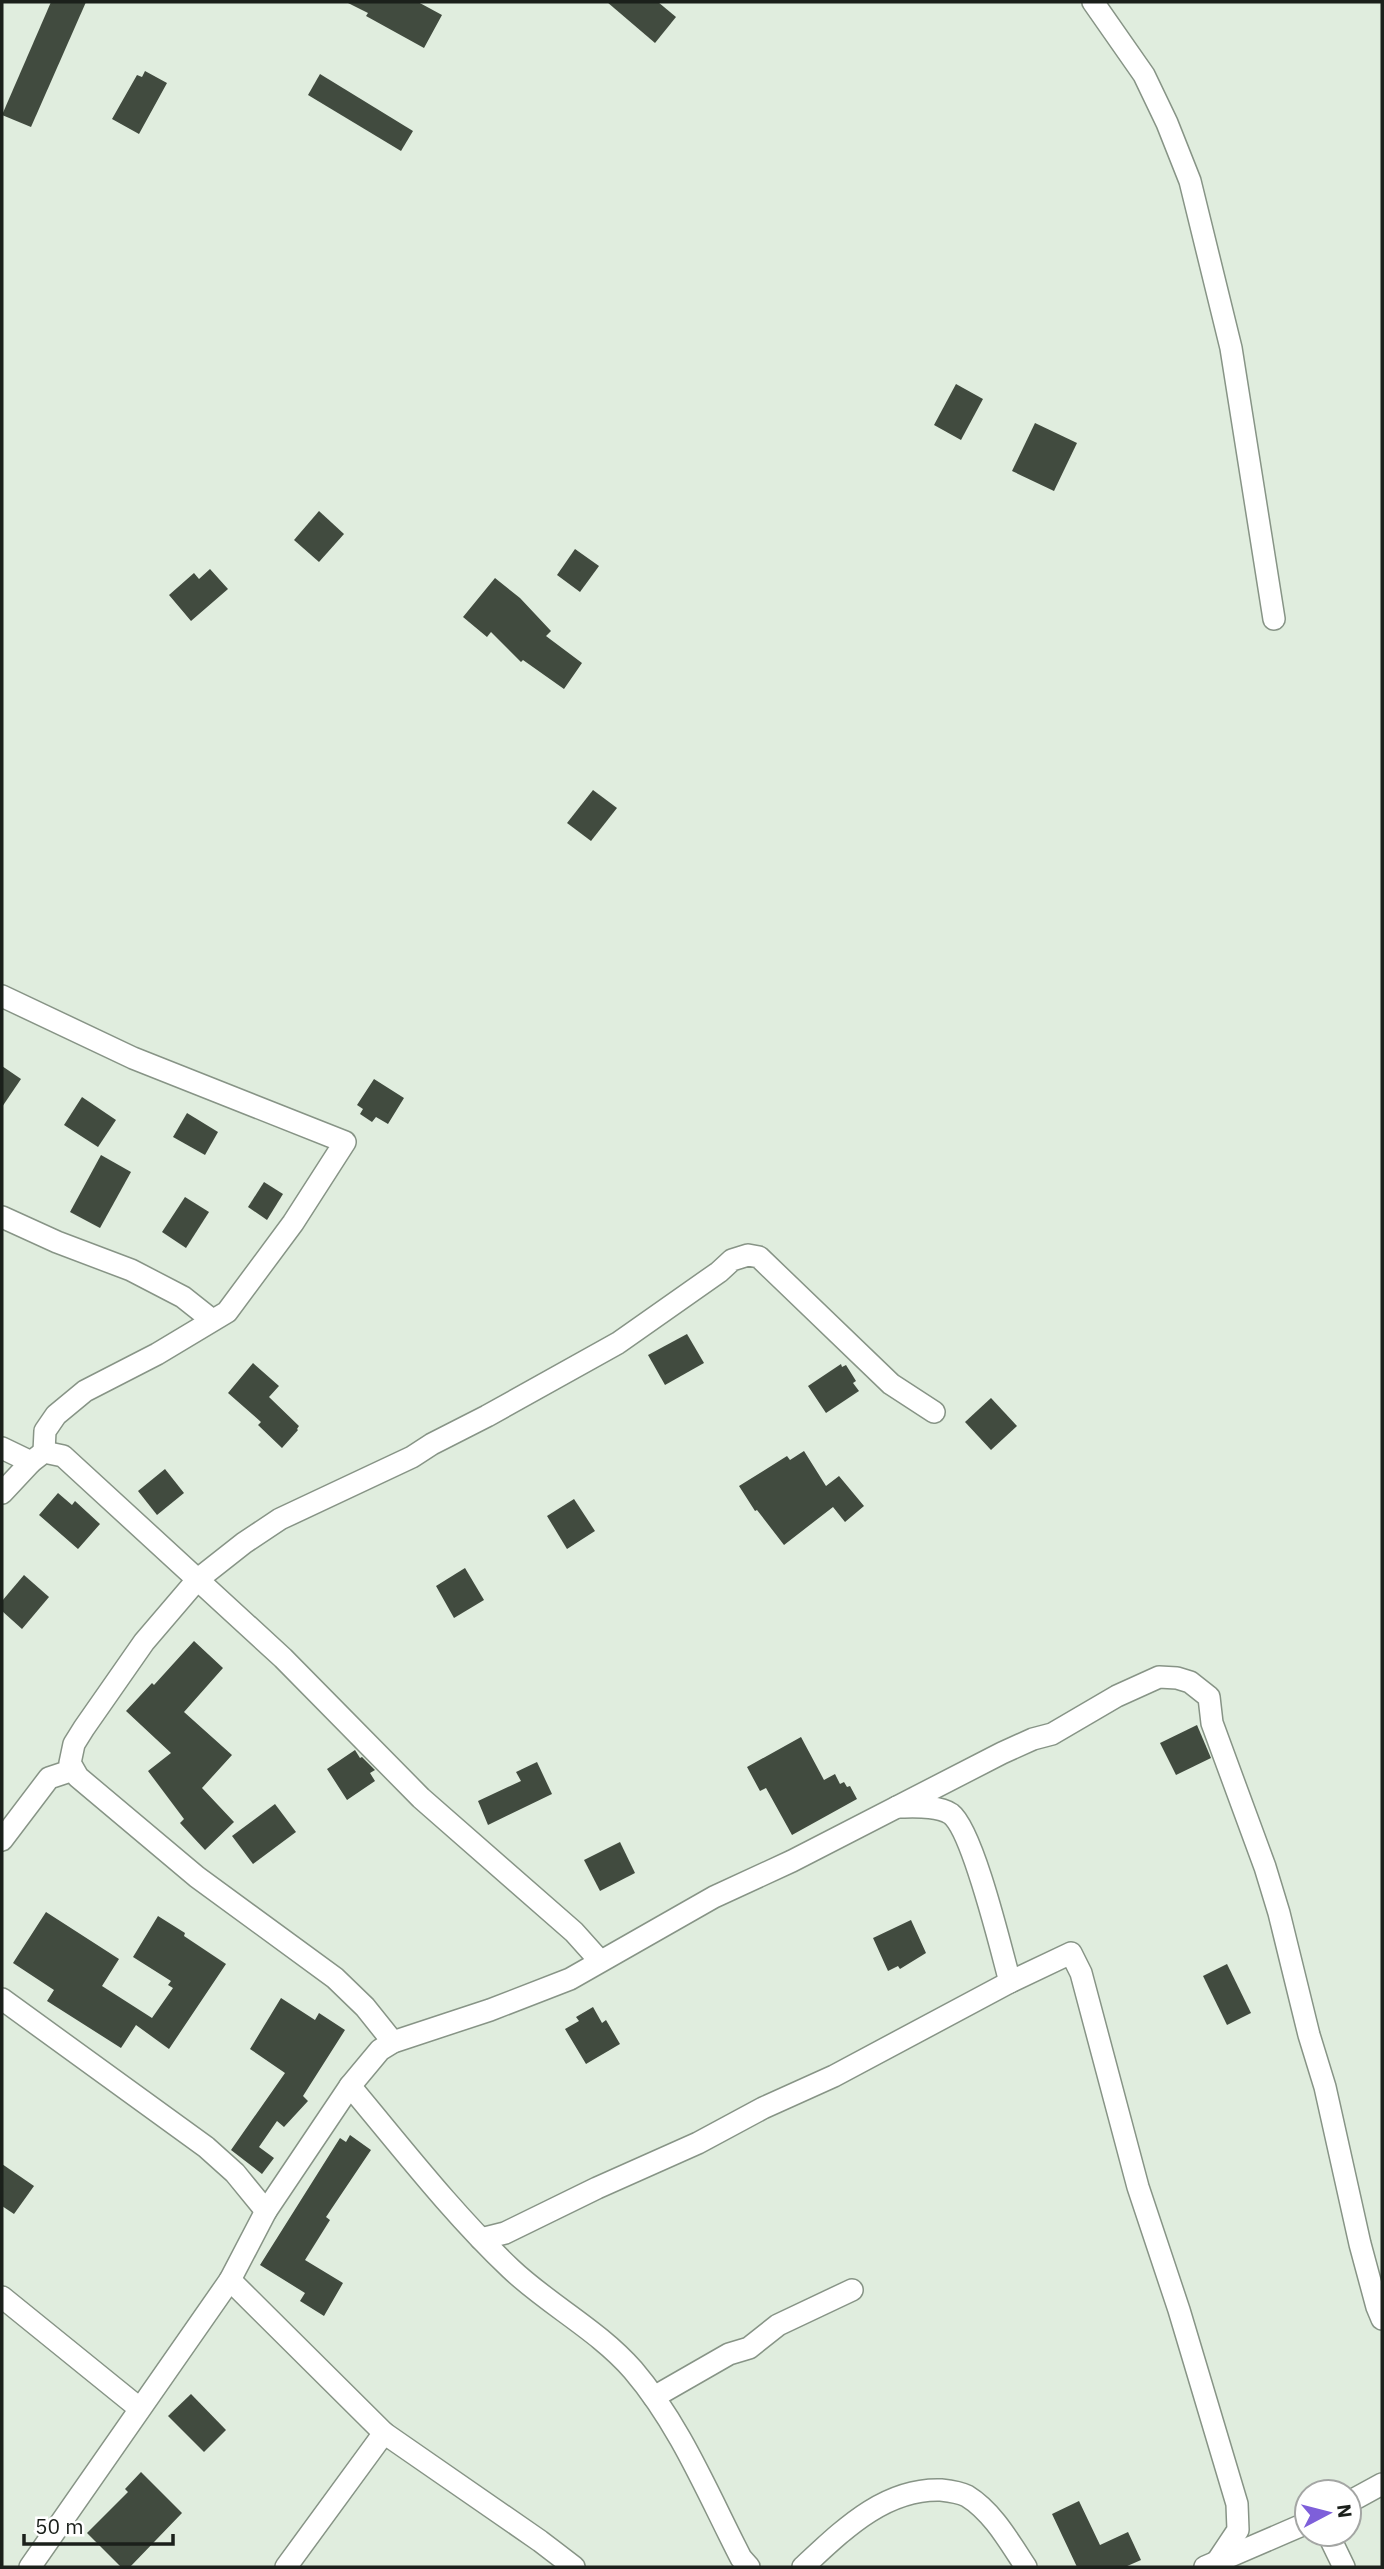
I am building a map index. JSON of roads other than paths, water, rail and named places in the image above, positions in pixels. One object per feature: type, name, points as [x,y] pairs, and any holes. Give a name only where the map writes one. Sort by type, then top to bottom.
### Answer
[{"type":"street","points":[[1093,2],[1144,75],[1190,181],[1231,348],[1274,619]]},
{"type":"street","points":[[2,996],[133,1058],[345,1142],[293,1223],[227,1312],[148,1359],[85,1391],[56,1415],[45,1432],[37,1457],[2,1493]]},
{"type":"street","points":[[2,1217],[57,1242],[131,1270],[183,1297],[212,1320]]},
{"type":"street","points":[[393,2042],[365,2007],[335,1978],[197,1877],[94,1791],[73,1770],[71,1754],[84,1728],[144,1642],[197,1580],[280,1519],[412,1457],[618,1343],[732,1260],[748,1255],[760,1257],[891,1384],[934,1412]]},
{"type":"street","points":[[2,1448],[37,1457],[63,1456],[283,1658],[421,1798],[574,1932],[600,1961]]},
{"type":"street","points":[[30,2567],[230,2280],[266,2211],[350,2086],[375,2055],[393,2042],[490,2010],[570,1979],[714,1897],[792,1861],[1002,1753],[1052,1734],[1117,1696],[1160,1677],[1190,1682],[1209,1697],[1212,1723],[1279,1913],[1309,2035],[1325,2087],[1360,2244],[1382,2319]]},
{"type":"street","points":[[2,1840],[49,1778],[73,1770]]},
{"type":"street","points":[[895,1807],[948,1812],[959,1821],[974,1858],[1010,1982]]},
{"type":"street","points":[[481,2239],[505,2233],[698,2143],[1071,1953],[1081,1973],[1138,2187],[1179,2310],[1237,2504],[1238,2530],[1211,2564]]},
{"type":"street","points":[[2,1999],[206,2147],[235,2173],[266,2211]]},
{"type":"street","points":[[350,2086],[459,2217],[512,2269],[562,2312],[620,2356],[654,2397],[692,2462],[741,2558],[749,2567]]},
{"type":"street","points":[[230,2280],[384,2433],[545,2558],[574,2567]]},
{"type":"street","points":[[654,2397],[729,2354],[749,2348],[778,2325],[852,2290]]},
{"type":"street","points":[[4,2306],[139,2409]]},
{"type":"street","points":[[286,2567],[384,2433]]},
{"type":"street","points":[[1363,2494],[1382,2484]]},
{"type":"street","points":[[803,2567],[831,2540],[881,2504],[899,2495],[931,2490],[957,2492],[980,2506],[1026,2567]]},
{"type":"street","points":[[1211,2564],[1293,2530]]},
{"type":"street","points":[[1335,2548],[1344,2567]]}]
